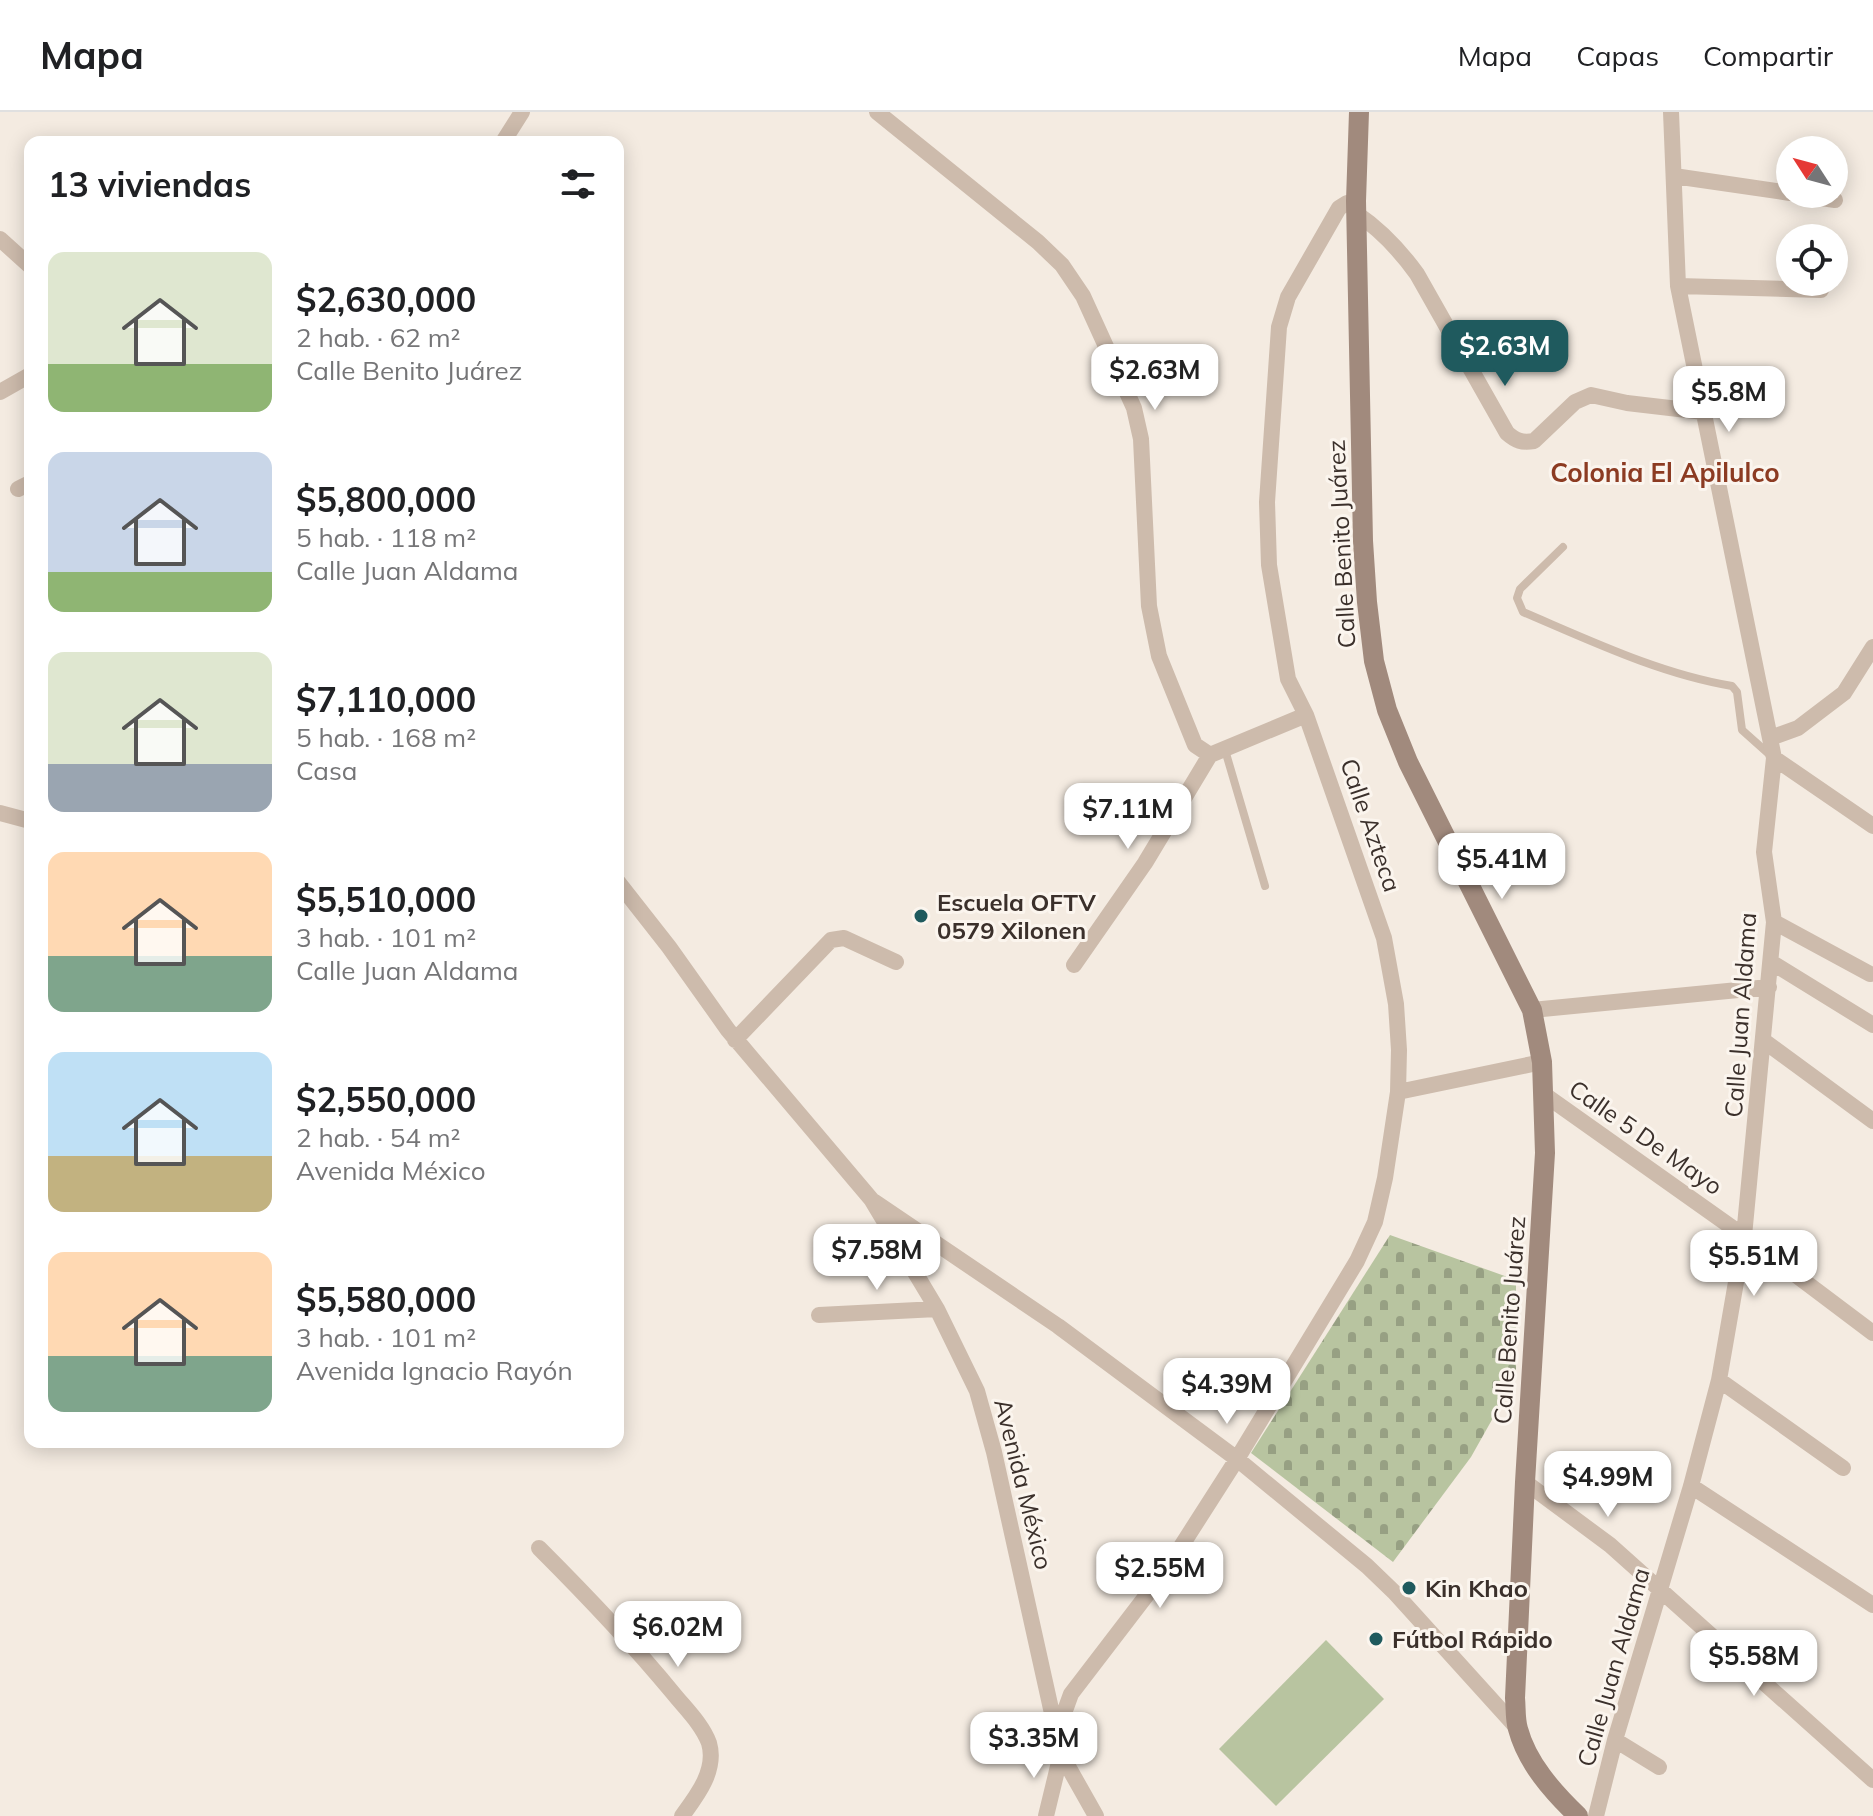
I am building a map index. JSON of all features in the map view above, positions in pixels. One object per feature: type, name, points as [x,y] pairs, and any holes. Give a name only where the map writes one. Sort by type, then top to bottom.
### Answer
[{"type":"main road","name":"Calle Benito Juárez","points":[[1359,112],[1356,207],[1363,541],[1374,661],[1387,710],[1408,762],[1532,1010],[1542,1062],[1545,1153],[1515,1665],[1518,1729]]},
{"type":"main road","points":[[1518,1729],[1535,1767],[1559,1798],[1578,1816]]},
{"type":"street","points":[[507,136],[522,112]]},
{"type":"street","points":[[877,112],[1038,242],[1062,265],[1083,296],[1120,373],[1134,408],[1141,439],[1149,606],[1159,656],[1195,745],[1217,752]]},
{"type":"street","name":"Calle Juan Aldama","points":[[1596,1816],[1719,1380],[1744,1236],[1774,922],[1764,852],[1774,758],[1678,286],[1671,112]]},
{"type":"street","points":[[1674,176],[1776,192]]},
{"type":"street","name":"Calle Azteca","points":[[1046,1816],[1061,1754],[1063,1716],[1071,1694],[1166,1570],[1237,1459],[1357,1261],[1375,1222],[1385,1178],[1398,1092],[1396,1004],[1384,938],[1306,715],[1288,679],[1269,565],[1267,502],[1279,327],[1288,297],[1339,208],[1347,203],[1356,207]]},
{"type":"street","points":[[1356,207],[1388,237],[1417,274],[1507,433],[1516,440],[1525,443],[1534,441],[1575,402],[1591,395],[1627,403],[1704,412]]},
{"type":"street","points":[[0,239],[24,261]]},
{"type":"street","points":[[1678,286],[1776,289]]},
{"type":"street","points":[[0,392],[24,378]]},
{"type":"street","points":[[1770,738],[1798,728],[1844,693],[1873,647]]},
{"type":"street","points":[[1074,965],[1217,752],[1306,715]]},
{"type":"street","points":[[1774,758],[1873,826]]},
{"type":"street","points":[[0,813],[24,819]]},
{"type":"street","name":"Avenida México","points":[[624,900],[735,1040],[871,1199],[937,1309],[977,1391],[994,1452],[1061,1754],[1096,1816]]},
{"type":"street","points":[[1774,922],[1870,974]]},
{"type":"street","points":[[735,1040],[831,940],[844,938],[896,962]]},
{"type":"street","points":[[1771,962],[1873,1025]]},
{"type":"street","points":[[1532,1010],[1769,987]]},
{"type":"street","points":[[1764,1041],[1873,1121]]},
{"type":"street","points":[[1398,1092],[1542,1062]]},
{"type":"street","name":"Calle 5 De Mayo","points":[[1545,1095],[1744,1236],[1873,1333]]},
{"type":"street","points":[[871,1199],[1058,1326],[1237,1459],[1367,1566],[1518,1729]]},
{"type":"street","points":[[819,1315],[937,1309]]},
{"type":"street","points":[[1719,1380],[1843,1468]]},
{"type":"street","points":[[1525,1482],[1610,1545],[1873,1780]]},
{"type":"street","points":[[1691,1486],[1873,1605]]},
{"type":"street","points":[[539,1548],[624,1634],[699,1726],[709,1745],[710,1766],[699,1793],[682,1816]]},
{"type":"street","points":[[1615,1740],[1659,1767]]},
{"type":"lane","points":[[1563,547],[1520,589],[1517,598],[1523,612],[1695,680],[1732,686],[1737,692],[1742,730],[1774,758]]},
{"type":"lane","points":[[1217,752],[1265,886]]},
{"type":"green space","points":[[1390,1235],[1516,1280],[1516,1377],[1471,1457],[1393,1562],[1251,1453]]},
{"type":"green space","points":[[1326,1640],[1384,1699],[1276,1806],[1219,1749]]},
{"type":"place","name":"Escuela OFTV 0579 Xilonen","points":[[921,916]]},
{"type":"place","name":"Kin Khao","points":[[1409,1588]]},
{"type":"place","name":"Fútbol Rápido","points":[[1376,1639]]},
{"type":"district","name":"Colonia El Apilulco","points":[[1665,472]]}]
